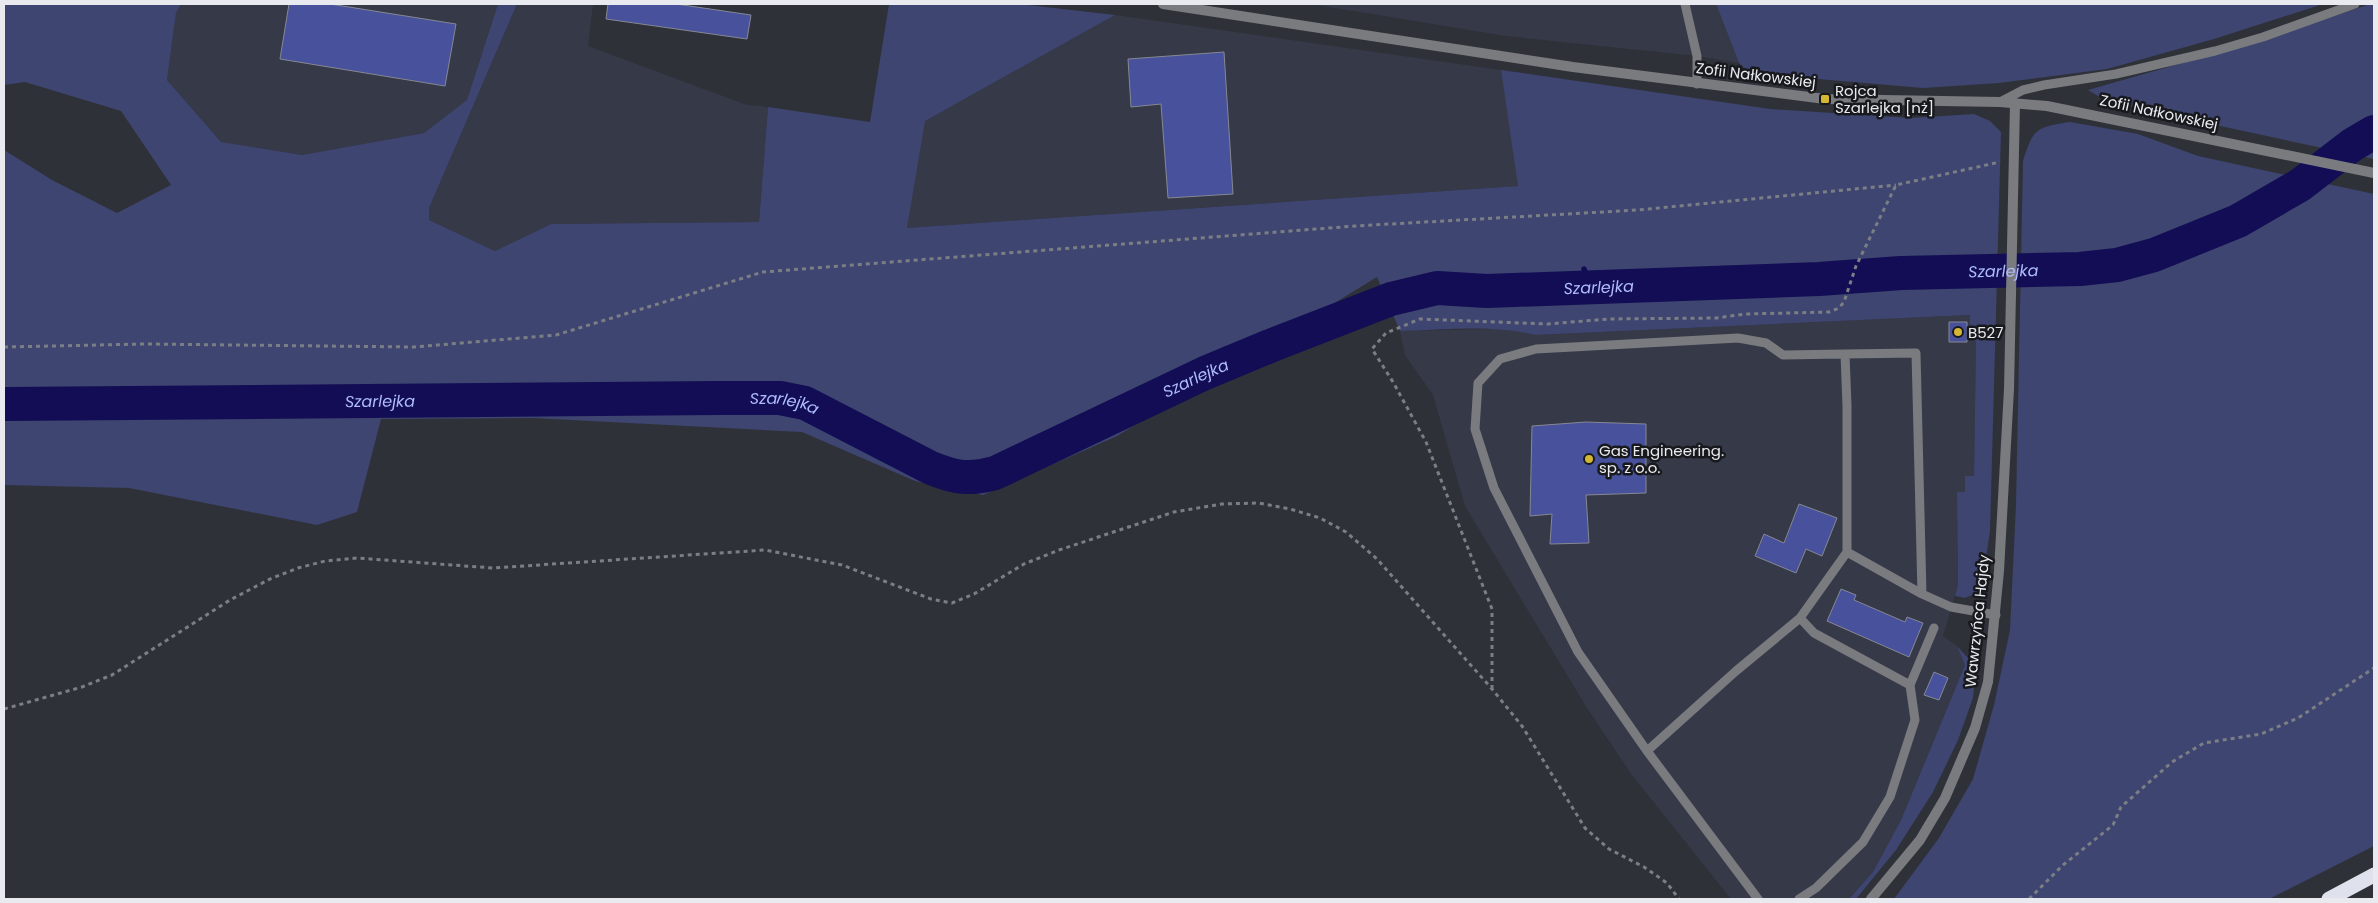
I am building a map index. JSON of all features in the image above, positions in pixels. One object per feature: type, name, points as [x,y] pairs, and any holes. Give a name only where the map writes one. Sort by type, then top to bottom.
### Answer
[{"type":"highway","points":[[2330,899],[2374,875]]},
{"type":"street","name":"Zofii Nałkowskiej","points":[[1163,4],[1698,84],[1825,99],[2000,102],[2075,111],[2374,173]]},
{"type":"street","points":[[2014,159],[2015,103]]},
{"type":"street","name":"Wawrzyńca Hajdy","points":[[1871,899],[1920,840],[1945,798],[1964,759],[1988,682],[1996,615],[2011,313],[2014,159]]},
{"type":"lane","points":[[1685,4],[1697,56],[1698,84]]},
{"type":"lane","points":[[2000,102],[2023,90],[2044,85],[2116,74],[2215,51],[2263,37],[2355,4]]},
{"type":"lane","points":[[1758,899],[1647,751],[1578,652],[1494,488],[1475,429],[1478,383],[1500,359],[1536,349],[1738,338],[1766,343],[1783,355],[1916,352],[1922,594]]},
{"type":"lane","points":[[1647,751],[1736,671],[1800,618],[1847,552],[1845,354]]},
{"type":"lane","points":[[1847,552],[1922,594],[1951,607],[1996,615]]},
{"type":"lane","points":[[1800,618],[1814,633],[1910,685]]},
{"type":"lane","points":[[1799,899],[1816,888],[1863,842],[1890,797],[1915,720],[1910,685],[1934,628]]},
{"type":"path","points":[[4,347],[145,344],[414,347],[556,335],[763,272],[1355,226],[1638,210],[1896,185],[2014,159]]},
{"type":"path","points":[[1492,689],[1492,609],[1426,442],[1393,382],[1372,349],[1386,333],[1420,319],[1547,324],[1608,319],[1716,318],[1746,314],[1829,312],[1839,308],[1844,302],[1856,266],[1896,185]]},
{"type":"path","points":[[4,709],[82,687],[112,675],[230,600],[270,579],[298,568],[325,561],[357,558],[493,568],[765,550],[842,565],[931,599],[952,603],[974,594],[1024,564],[1174,512],[1222,504],[1259,503],[1290,509],[1320,518],[1346,532],[1377,559],[1492,689],[1522,726],[1585,828],[1609,849],[1667,883],[1679,899]]},
{"type":"path","points":[[2029,899],[2063,865],[2113,825],[2121,807],[2172,762],[2204,744],[2261,734],[2298,718],[2374,668]]},
{"type":"shaded area","points":[[4,4],[181,4],[176,13],[167,80],[221,142],[302,155],[424,133],[467,100],[498,4],[517,4],[429,208],[429,220],[495,251],[551,224],[759,222],[768,107],[870,122],[889,4],[1019,4],[1115,15],[925,121],[907,228],[1518,186],[1501,70],[1770,109],[1910,118],[1974,114],[1990,121],[2001,132],[1990,531],[1981,591],[1965,598],[1955,596],[1958,585],[1957,492],[1965,492],[1965,476],[1974,476],[1976,342],[1970,340],[1970,315],[1535,335],[1485,329],[1400,331],[1377,277],[1117,436],[983,495],[915,481],[802,432],[533,418],[381,419],[357,512],[317,525],[129,488],[4,485],[4,150],[52,180],[117,213],[171,185],[121,111],[25,82],[4,85]]},
{"type":"shaded area","points":[[181,4],[498,4],[467,101],[424,133],[302,155],[221,142],[167,80],[176,13]]},
{"type":"shaded area","points":[[517,4],[593,4],[588,46],[747,105],[768,107],[759,222],[551,224],[495,251],[429,220],[429,208]]},
{"type":"shaded area","points":[[1311,4],[1716,4],[1739,63],[1697,56],[1506,36]]},
{"type":"shaded area","points":[[1716,4],[2323,4],[2214,39],[2107,69],[1999,83],[1923,88],[1750,73],[1739,63]]},
{"type":"shaded area","points":[[2374,4],[2374,159],[2108,102],[2088,90],[2263,40]]},
{"type":"shaded area","points":[[1115,15],[1501,70],[1519,186],[907,228],[924,121]]},
{"type":"shaded area","points":[[2070,122],[2138,134],[2198,156],[2374,194],[2374,846],[2269,899],[1894,899],[1939,838],[1973,779],[1994,705],[2010,630],[2016,505],[2023,161],[2033,136],[2038,131],[2050,126]]},
{"type":"shaded area","points":[[1970,315],[1970,340],[1976,342],[1974,476],[1965,492],[1957,493],[1958,585],[1943,636],[1957,646],[1965,665],[1901,820],[1873,872],[1849,899],[1731,899],[1632,775],[1587,708],[1465,506],[1433,395],[1405,355],[1400,331],[1513,329],[1535,335]]},
{"type":"shaded area","points":[[1957,646],[1976,667],[1973,698],[1958,740],[1933,792],[1896,850],[1856,899],[1849,899],[1873,872],[1901,820],[1965,665]]},
{"type":"building","points":[[289,4],[330,4],[456,24],[445,86],[280,59]]},
{"type":"building","points":[[608,4],[676,4],[751,15],[747,39],[606,19]]},
{"type":"building","points":[[1224,52],[1233,194],[1168,198],[1161,104],[1131,107],[1128,59]]},
{"type":"building","name":"B527","points":[[1949,322],[1967,322],[1967,342],[1949,342]]},
{"type":"building","name":"Gas Engineering. sp. z o.o.","points":[[1586,422],[1646,424],[1646,493],[1586,495],[1589,543],[1550,544],[1552,514],[1530,516],[1532,426]]},
{"type":"building","points":[[1799,504],[1837,518],[1822,556],[1806,549],[1796,573],[1755,556],[1764,534],[1784,543]]},
{"type":"building","points":[[1841,589],[1856,595],[1854,600],[1905,622],[1907,617],[1923,623],[1909,657],[1827,621]]},
{"type":"building","points":[[1934,672],[1948,678],[1939,700],[1924,695]]},
{"type":"waterway","name":"Szarlejka","points":[[4,404],[780,398],[805,403],[931,468],[955,476],[978,477],[995,473],[1205,373],[1391,299],[1437,288],[1487,291],[1819,279],[1901,273],[2080,269],[2117,265],[2154,255],[2238,221],[2300,185],[2352,145],[2374,132]]},
{"type":"waterway","points":[[1584,269],[1591,287]]},
{"type":"place","name":"Rojca Szarlejka [nż]","points":[[1825,99]]},
{"type":"place","name":"B527","points":[[1958,332]]},
{"type":"place","name":"Gas Engineering. sp. z o.o.","points":[[1589,459]]}]
